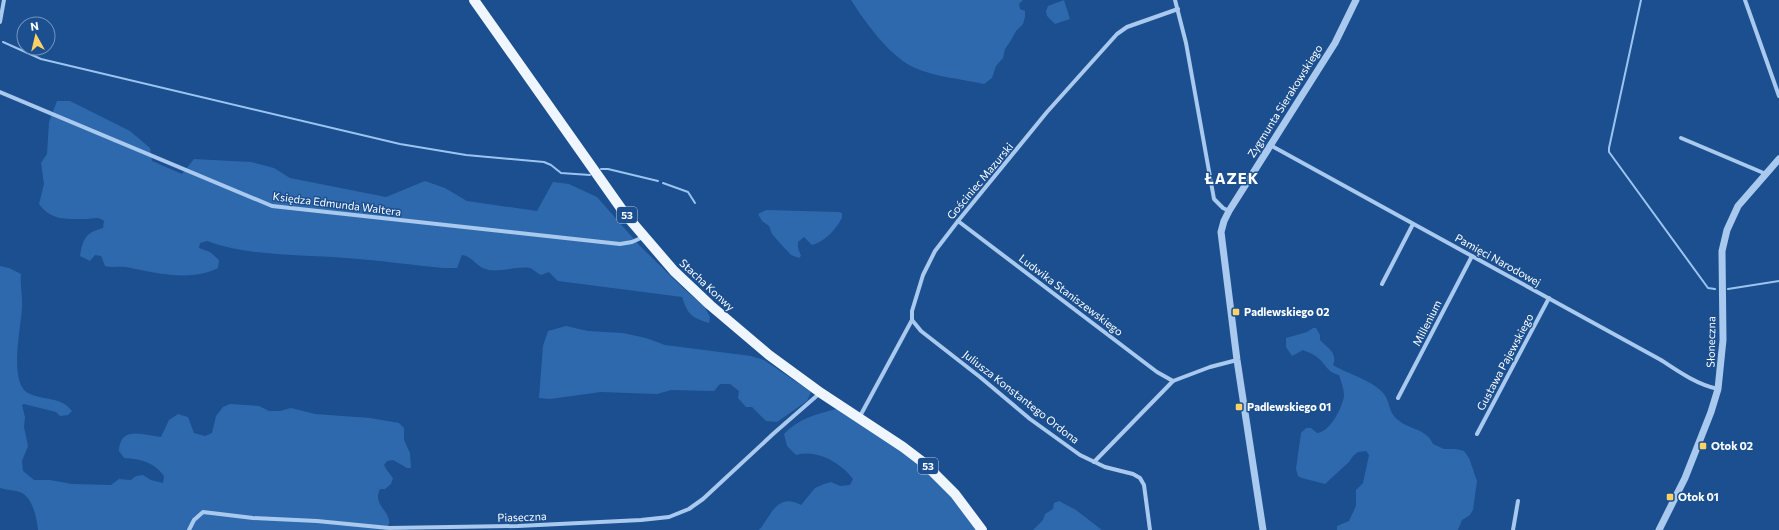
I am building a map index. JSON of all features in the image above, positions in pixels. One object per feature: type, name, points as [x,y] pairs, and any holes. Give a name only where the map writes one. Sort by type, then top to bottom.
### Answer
[{"type":"main road","name":"Stacha Konwy","points":[[474,0],[613,197],[674,271],[714,310],[769,356],[821,393],[903,447],[940,477],[963,503],[982,530]]},
{"type":"street","points":[[0,22],[4,0]]},
{"type":"street","points":[[1175,0],[1186,43],[1214,199],[1223,208],[1229,211]]},
{"type":"street","name":"Zygmunta Sierakowskiego","points":[[1263,530],[1237,360],[1221,232],[1229,211],[1335,43],[1356,0]]},
{"type":"street","points":[[1745,0],[1779,96]]},
{"type":"street","name":"Gościniec Mazurski","points":[[859,418],[912,320],[912,311],[926,268],[935,251],[958,221],[1047,112],[1111,39],[1127,27],[1178,9]]},
{"type":"street","name":"Księdza Edmunda Waltera","points":[[0,92],[272,206],[620,244],[632,242],[644,236]]},
{"type":"street","points":[[1681,138],[1766,174]]},
{"type":"street","name":"Pamięci Narodowej","points":[[1270,145],[1549,298],[1692,379],[1718,389]]},
{"type":"street","name":"Słoneczna","points":[[1658,530],[1684,478],[1712,412],[1718,389],[1723,340],[1721,260],[1723,244],[1730,221],[1738,206],[1779,159]]},
{"type":"street","name":"Ludwika Staniszewskiego","points":[[958,221],[1157,372],[1173,381]]},
{"type":"street","points":[[1382,284],[1413,224]]},
{"type":"street","name":"Millenium","points":[[1398,398],[1472,256]]},
{"type":"street","name":"Gustawa Pajewskiego","points":[[1477,434],[1549,298]]},
{"type":"street","name":"Juliusza Konstantego Ordona","points":[[912,320],[921,331],[980,376],[1030,419],[1080,455],[1105,467],[1133,474],[1140,478],[1144,485],[1150,530]]},
{"type":"street","points":[[1094,462],[1173,381],[1210,367],[1237,360]]},
{"type":"street","name":"Piaseczna","points":[[189,530],[194,520],[203,512],[253,518],[317,521],[389,528],[518,526],[641,520],[670,517],[688,509],[703,499],[773,434],[821,393]]},
{"type":"street","points":[[1513,530],[1518,502]]},
{"type":"shaded area","points":[[851,0],[1023,0],[1019,4],[1020,9],[1025,11],[1025,17],[1023,24],[1016,31],[1005,49],[1003,58],[996,66],[992,78],[984,84],[931,74],[906,63],[888,48],[879,38]]},
{"type":"shaded area","points":[[1064,0],[1070,19],[1055,24],[1047,16],[1046,11],[1048,6]]},
{"type":"shaded area","points":[[57,101],[70,101],[130,131],[150,148],[152,161],[182,174],[194,159],[251,162],[274,168],[290,178],[386,197],[425,181],[445,188],[467,201],[537,211],[553,182],[569,184],[597,197],[640,246],[684,289],[704,306],[710,317],[709,323],[694,317],[688,312],[682,297],[558,281],[549,272],[541,275],[530,268],[489,270],[484,269],[466,256],[462,255],[457,268],[443,268],[358,259],[275,254],[241,250],[207,241],[200,243],[199,248],[210,252],[219,260],[218,268],[196,275],[160,274],[126,267],[108,267],[105,266],[101,256],[95,255],[90,261],[80,256],[82,245],[92,232],[103,228],[104,221],[97,218],[60,218],[49,214],[39,204],[44,184],[41,163],[47,154],[49,122]]},
{"type":"shaded area","points":[[766,210],[839,212],[842,213],[842,218],[833,231],[822,241],[812,245],[804,237],[798,242],[798,248],[801,256],[799,258],[791,255],[772,234],[769,226],[762,221],[758,214]]},
{"type":"shaded area","points":[[0,266],[9,268],[21,274],[22,311],[17,364],[18,377],[22,386],[28,393],[63,403],[72,411],[68,415],[60,416],[56,412],[24,404],[22,405],[25,417],[24,427],[28,446],[22,461],[23,471],[34,480],[50,480],[72,484],[111,485],[119,479],[131,480],[136,476],[143,475],[151,480],[163,483],[164,476],[156,467],[141,460],[124,458],[119,451],[120,443],[124,438],[128,435],[134,434],[161,437],[169,420],[178,414],[188,417],[194,433],[205,436],[212,433],[216,416],[223,407],[230,404],[259,406],[269,411],[280,411],[291,408],[315,414],[370,418],[399,423],[404,428],[404,440],[410,453],[411,468],[407,468],[393,460],[387,461],[384,465],[393,478],[391,484],[385,489],[380,489],[378,494],[379,502],[388,516],[388,530],[38,530],[37,520],[32,504],[26,496],[20,492],[0,488]]},
{"type":"shaded area","points":[[566,326],[588,331],[623,333],[646,338],[665,345],[751,356],[764,360],[811,392],[807,401],[777,422],[766,421],[752,407],[746,407],[738,398],[739,391],[730,384],[720,384],[714,391],[671,390],[657,394],[601,392],[550,399],[539,398],[543,346],[548,331]]},
{"type":"shaded area","points":[[1313,328],[1316,328],[1320,335],[1320,340],[1333,353],[1333,365],[1367,381],[1380,389],[1386,396],[1392,414],[1399,421],[1426,434],[1433,444],[1444,449],[1464,451],[1469,458],[1477,481],[1473,510],[1470,515],[1462,520],[1458,530],[1337,530],[1337,526],[1349,521],[1356,506],[1356,490],[1363,483],[1369,455],[1366,451],[1358,452],[1353,456],[1349,462],[1325,484],[1298,476],[1296,469],[1301,433],[1306,428],[1311,428],[1317,433],[1322,432],[1335,419],[1341,407],[1344,396],[1339,375],[1333,373],[1319,358],[1303,350],[1292,356],[1286,347],[1286,338],[1307,332]]},
{"type":"shaded area","points":[[836,409],[918,462],[949,493],[976,530],[758,530],[777,506],[782,503],[787,501],[801,505],[815,488],[831,482],[840,486],[850,485],[853,479],[848,473],[828,459],[812,454],[796,455],[787,446],[784,434],[795,424],[801,421],[814,415]]},
{"type":"shaded area","points":[[1059,501],[1076,510],[1102,530],[1033,530],[1043,520],[1045,514],[1053,509],[1054,503]]},
{"type":"waterway","points":[[1641,0],[1609,152],[1708,288],[1715,289]]},
{"type":"waterway","points":[[3,42],[41,59],[400,144],[466,155],[544,162],[551,165],[561,173],[590,175]]},
{"type":"waterway","points":[[601,169],[608,169],[658,181]]},
{"type":"waterway","points":[[663,183],[688,192],[695,203]]},
{"type":"waterway","points":[[1728,289],[1779,281]]},
{"type":"place","name":"Padlewskiego 02","points":[[1236,312]]},
{"type":"place","name":"Padlewskiego 01","points":[[1239,407]]},
{"type":"place","name":"Otok 02","points":[[1703,446]]},
{"type":"place","name":"Otok 01","points":[[1670,497]]},
{"type":"district","name":"ŁAZEK","points":[[1232,179]]}]
